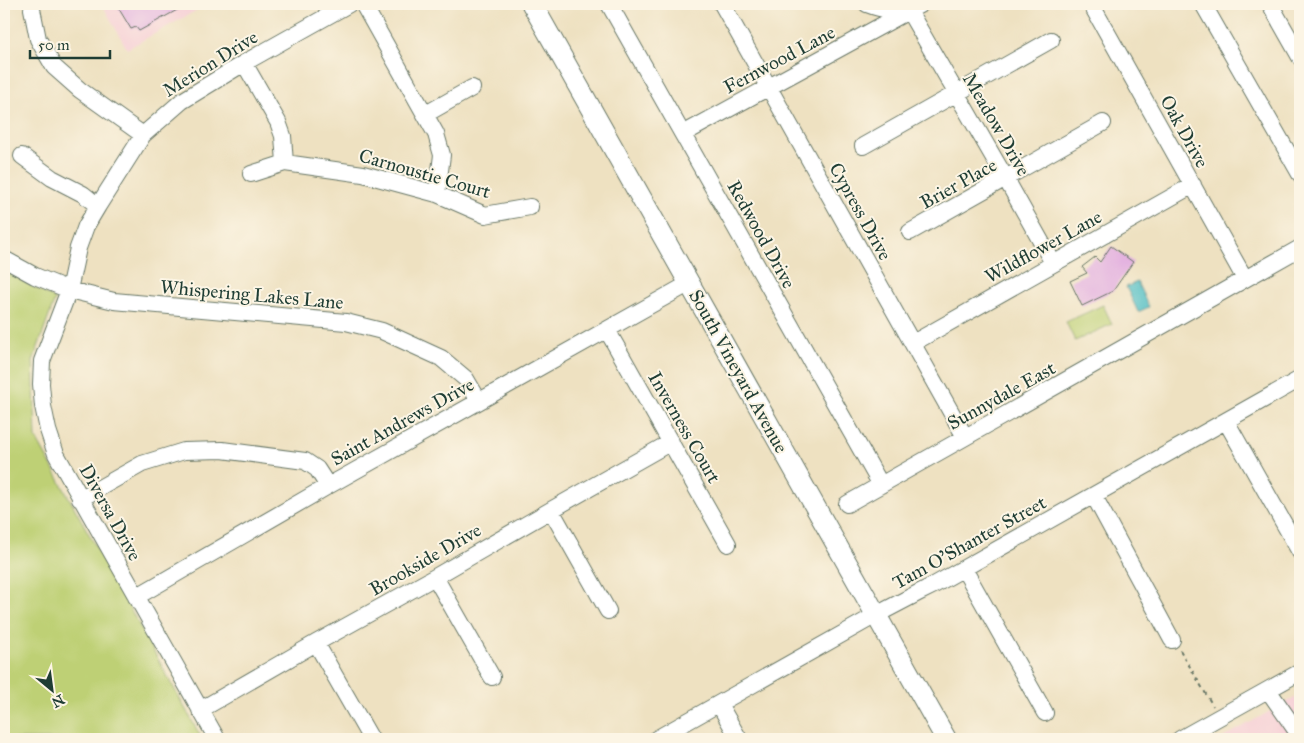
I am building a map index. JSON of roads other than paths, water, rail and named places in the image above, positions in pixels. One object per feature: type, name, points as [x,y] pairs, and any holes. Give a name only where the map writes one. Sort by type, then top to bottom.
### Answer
[{"type":"main road","name":"South Vineyard Avenue","points":[[532,4],[946,739]]},
{"type":"street","name":"Merion Drive","points":[[69,290],[78,248],[86,226],[143,135],[182,101],[244,63],[349,4]]},
{"type":"street","points":[[364,4],[436,134],[442,155],[437,194]]},
{"type":"street","name":"Redwood Drive","points":[[609,4],[881,485]]},
{"type":"street","name":"Cypress Drive","points":[[722,4],[965,437]]},
{"type":"street","points":[[867,4],[881,9],[911,6]]},
{"type":"street","name":"Oak Drive","points":[[1091,4],[1246,278]]},
{"type":"street","points":[[1204,4],[1300,174]]},
{"type":"street","points":[[1270,4],[1300,57]]},
{"type":"street","name":"Fernwood Lane","points":[[682,134],[911,6]]},
{"type":"street","name":"Meadow Drive","points":[[911,6],[956,94],[1053,263]]},
{"type":"street","points":[[32,9],[38,39],[54,67],[80,90],[143,135]]},
{"type":"street","points":[[863,146],[1051,40]]},
{"type":"street","points":[[244,63],[278,122],[283,136],[285,163]]},
{"type":"street","points":[[426,114],[472,88]]},
{"type":"street","name":"Brier Place","points":[[910,232],[1102,123]]},
{"type":"street","points":[[22,156],[52,178],[83,194],[98,206]]},
{"type":"street","name":"Carnoustie Court","points":[[251,174],[285,163],[363,174],[437,194],[485,215],[530,207]]},
{"type":"street","name":"Wildflower Lane","points":[[913,343],[1193,185]]},
{"type":"street","name":"Sunnydale East","points":[[847,504],[1300,248]]},
{"type":"street","name":"Whispering Lakes Lane","points":[[4,259],[35,276],[69,290],[114,301],[346,322],[382,331],[441,358],[466,379],[479,401]]},
{"type":"street","name":"Saint Andrews Drive","points":[[136,597],[328,486],[690,283]]},
{"type":"street","name":"Diversa Drive","points":[[69,290],[42,361],[41,384],[43,406],[56,454],[217,739]]},
{"type":"street","name":"Inverness Court","points":[[607,330],[728,544]]},
{"type":"street","name":"Tam O'Shanter Street","points":[[656,739],[876,615],[964,569],[1300,379]]},
{"type":"street","points":[[1226,421],[1300,552]]},
{"type":"street","name":"Brookside Drive","points":[[200,710],[670,442]]},
{"type":"street","points":[[80,499],[142,464],[184,451],[222,450],[305,461],[317,469],[328,486]]},
{"type":"street","points":[[1094,496],[1172,640]]},
{"type":"street","points":[[551,510],[608,611]]},
{"type":"street","points":[[964,569],[1044,713]]},
{"type":"street","points":[[435,577],[492,677]]},
{"type":"street","points":[[316,643],[371,739]]},
{"type":"street","points":[[1180,739],[1300,672]]},
{"type":"street","points":[[1268,690],[1300,736]]},
{"type":"street","points":[[718,704],[739,739]]},
{"type":"water","points":[[1137,282],[1149,307],[1138,312],[1126,287]]}]
